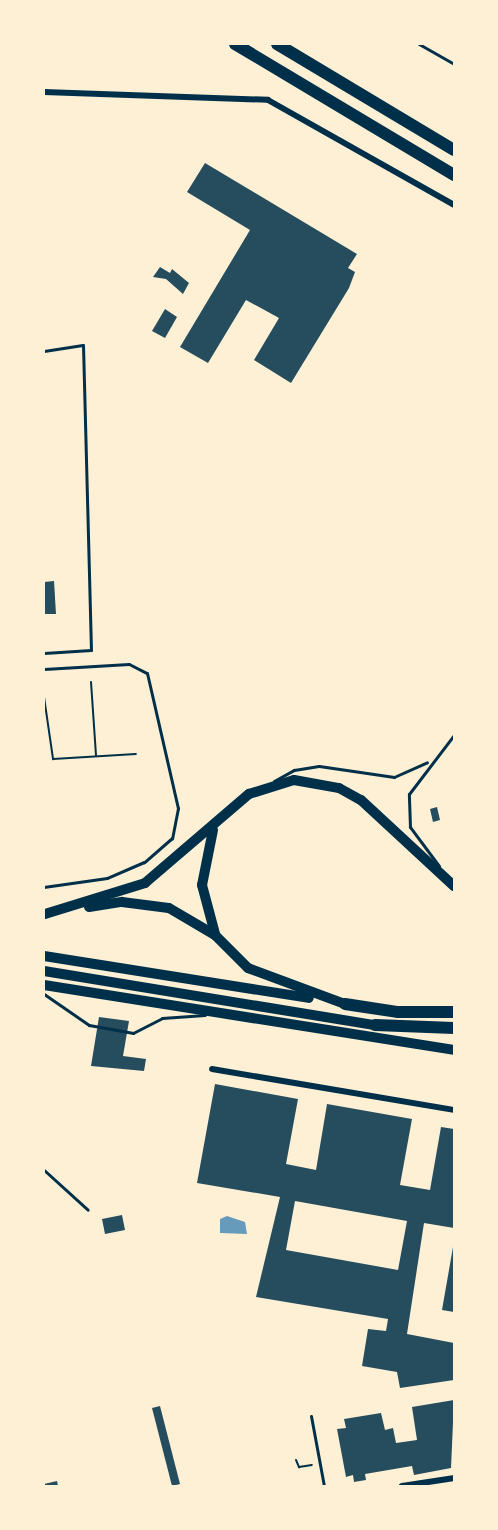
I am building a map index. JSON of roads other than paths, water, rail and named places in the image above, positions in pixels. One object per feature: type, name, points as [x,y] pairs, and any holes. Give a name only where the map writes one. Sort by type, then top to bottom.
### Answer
[{"type":"highway","points":[[235,44],[454,175]]},
{"type":"highway","points":[[277,44],[454,150]]},
{"type":"highway","points":[[44,914],[145,883],[213,830],[229,810],[266,786],[294,780],[339,788],[361,800],[454,885]]},
{"type":"highway","points":[[213,830],[202,885],[215,935]]},
{"type":"highway","points":[[44,914],[146,902],[169,908],[215,935],[248,968],[345,1004]]},
{"type":"highway","points":[[44,956],[398,1012],[454,1012]]},
{"type":"highway","points":[[44,971],[375,1025],[454,1028]]},
{"type":"highway","points":[[44,985],[454,1050]]},
{"type":"street","points":[[44,92],[268,100],[454,205]]},
{"type":"street","points":[[212,1069],[454,1110]]},
{"type":"street","points":[[402,1486],[454,1478]]},
{"type":"lane","points":[[419,44],[454,64]]},
{"type":"lane","points":[[44,351],[83,345],[91,650],[44,653]]},
{"type":"lane","points":[[44,669],[129,664],[147,673],[178,808],[172,838],[144,862],[107,878],[44,887]]},
{"type":"lane","points":[[454,735],[431,759],[409,794],[407,812],[420,843],[454,885]]},
{"type":"lane","points":[[266,786],[294,770],[338,767],[394,777],[431,759]]},
{"type":"lane","points":[[44,994],[89,1024],[133,1033],[170,1016],[232,1015]]},
{"type":"lane","points":[[44,1170],[88,1210]]},
{"type":"lane","points":[[311,1416],[324,1486]]},
{"type":"water","points":[[227,1216],[245,1222],[247,1234],[220,1233],[220,1219]]}]
